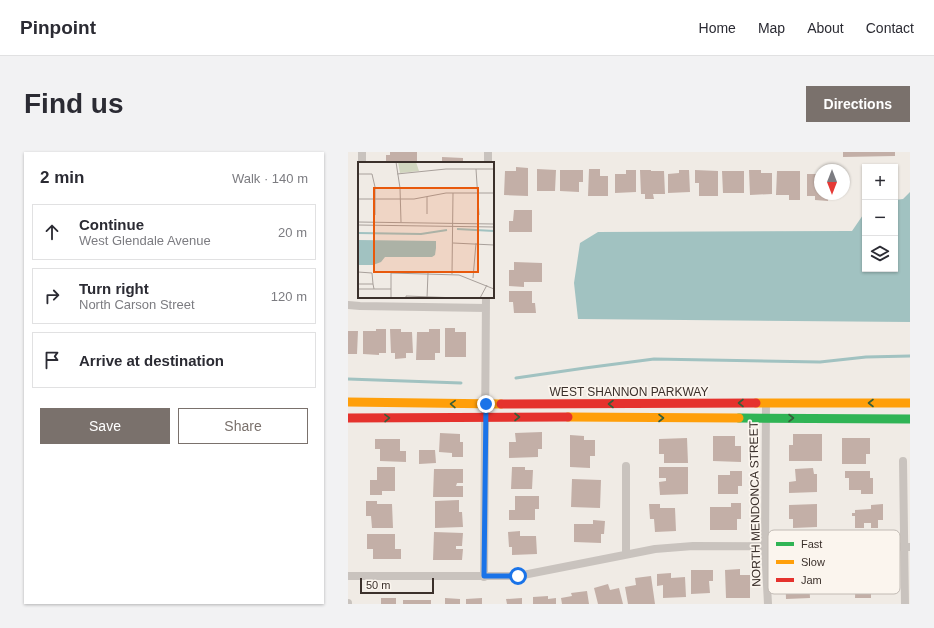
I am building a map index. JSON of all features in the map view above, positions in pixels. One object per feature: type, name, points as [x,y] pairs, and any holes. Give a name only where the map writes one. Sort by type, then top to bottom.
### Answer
[{"type":"street","points":[[360,298],[360,306]]},
{"type":"street","points":[[484,576],[486,298]]},
{"type":"street","points":[[348,305],[486,308]]},
{"type":"street","name":"WEST SHANNON PARKWAY","points":[[348,402],[486,404],[910,403]]},
{"type":"street","name":"NORTH MENDONCA STREET","points":[[766,403],[765,546],[768,604]]},
{"type":"street","name":"WEST SHANNON PARKWAY","points":[[348,418],[910,418]]},
{"type":"street","points":[[903,460],[907,547],[905,604]]},
{"type":"street","points":[[626,466],[626,554]]},
{"type":"street","points":[[348,576],[518,576],[655,549],[693,546],[768,546]]},
{"type":"water","points":[[910,192],[910,322],[578,319],[574,283],[580,243],[598,232],[852,231],[862,216],[862,272],[898,272],[898,200],[903,199]]},
{"type":"building","points":[[390,152],[417,152],[417,162],[386,162],[386,155],[390,155]]},
{"type":"building","points":[[843,152],[895,152],[895,156],[843,157]]},
{"type":"building","points":[[442,157],[463,158],[463,162],[442,162]]},
{"type":"building","points":[[516,167],[528,168],[528,196],[504,195],[505,171],[516,171]]},
{"type":"building","points":[[537,169],[556,170],[555,191],[537,191]]},
{"type":"building","points":[[589,169],[600,169],[600,176],[608,176],[608,196],[588,196]]},
{"type":"building","points":[[560,170],[583,170],[583,182],[579,182],[579,192],[560,191]]},
{"type":"building","points":[[626,170],[636,170],[636,192],[615,193],[615,174],[626,174]]},
{"type":"building","points":[[640,170],[664,171],[665,194],[653,194],[654,199],[645,199],[645,194],[641,194]]},
{"type":"building","points":[[679,170],[689,170],[690,192],[668,193],[668,174],[679,173]]},
{"type":"building","points":[[695,170],[718,171],[718,196],[699,196],[699,183],[695,183]]},
{"type":"building","points":[[749,170],[761,170],[761,173],[772,173],[772,194],[750,195]]},
{"type":"building","points":[[722,171],[744,171],[744,193],[723,193]]},
{"type":"building","points":[[777,171],[800,171],[800,200],[789,200],[789,195],[776,195]]},
{"type":"building","points":[[807,174],[814,174],[814,196],[807,196]]},
{"type":"building","points":[[514,210],[532,210],[532,232],[509,232],[509,221],[513,221]]},
{"type":"building","points":[[514,262],[542,263],[542,282],[524,282],[524,287],[509,286],[509,270],[514,270]]},
{"type":"building","points":[[509,291],[532,291],[532,303],[535,303],[536,313],[514,313],[513,302],[509,302]]},
{"type":"building","points":[[445,328],[455,328],[455,332],[466,332],[466,357],[445,357]]},
{"type":"building","points":[[376,329],[386,329],[386,353],[379,353],[379,355],[363,354],[363,331],[376,331]]},
{"type":"building","points":[[390,329],[401,329],[401,332],[412,332],[413,353],[406,353],[406,358],[395,359],[395,353],[391,353]]},
{"type":"building","points":[[429,329],[440,329],[440,353],[435,353],[435,360],[416,360],[417,332],[429,332]]},
{"type":"building","points":[[348,331],[358,331],[357,354],[348,354]]},
{"type":"building","points":[[542,432],[542,449],[538,449],[538,457],[509,458],[509,442],[516,442],[515,433]]},
{"type":"building","points":[[440,433],[460,434],[460,442],[463,442],[463,457],[452,457],[452,453],[439,452]]},
{"type":"building","points":[[793,434],[822,434],[822,461],[789,461],[789,445],[793,445]]},
{"type":"building","points":[[570,435],[584,436],[584,440],[595,440],[595,456],[590,456],[590,468],[570,467]]},
{"type":"building","points":[[713,436],[735,436],[735,446],[741,446],[741,462],[713,461]]},
{"type":"building","points":[[687,438],[688,463],[664,463],[664,454],[659,454],[659,439]]},
{"type":"building","points":[[842,438],[870,438],[870,454],[866,454],[866,464],[842,464]]},
{"type":"building","points":[[375,439],[400,439],[400,451],[406,451],[406,462],[380,461],[380,449],[375,449]]},
{"type":"building","points":[[419,450],[435,450],[436,463],[419,464]]},
{"type":"building","points":[[377,467],[395,467],[395,491],[382,491],[382,495],[370,495],[370,480],[377,480]]},
{"type":"building","points":[[512,467],[525,467],[525,470],[533,470],[532,489],[511,489]]},
{"type":"building","points":[[659,467],[688,467],[688,494],[660,495],[659,482],[666,481],[666,478],[659,478]]},
{"type":"building","points":[[813,468],[814,474],[817,474],[817,492],[789,493],[789,482],[796,481],[795,469]]},
{"type":"building","points":[[434,469],[463,469],[463,483],[457,483],[456,486],[463,486],[463,497],[433,497]]},
{"type":"building","points":[[730,471],[742,471],[742,486],[738,486],[738,494],[718,494],[718,475],[730,475]]},
{"type":"building","points":[[845,471],[870,471],[870,478],[873,478],[873,494],[861,494],[861,490],[849,490],[849,478],[845,478]]},
{"type":"building","points":[[572,479],[601,480],[600,508],[571,507]]},
{"type":"building","points":[[515,496],[539,496],[539,509],[535,509],[535,520],[509,520],[509,510],[515,510]]},
{"type":"building","points":[[459,500],[459,512],[462,512],[463,527],[435,528],[435,501]]},
{"type":"building","points":[[366,501],[377,501],[377,504],[392,504],[393,528],[372,528],[371,516],[366,516]]},
{"type":"building","points":[[731,503],[741,503],[741,519],[737,519],[737,530],[710,530],[710,507],[731,507]]},
{"type":"building","points":[[649,504],[660,504],[660,508],[675,508],[676,531],[655,532],[654,519],[650,519]]},
{"type":"building","points":[[817,504],[817,527],[793,528],[793,519],[789,519],[789,505]]},
{"type":"building","points":[[883,504],[883,520],[878,520],[878,528],[871,528],[871,523],[864,523],[864,528],[855,528],[855,516],[852,516],[852,513],[855,513],[855,510],[871,509],[871,505]]},
{"type":"building","points":[[593,520],[605,521],[604,534],[601,534],[601,543],[574,542],[574,524],[593,524]]},
{"type":"building","points":[[520,531],[520,536],[536,536],[537,554],[512,555],[512,547],[509,547],[508,532]]},
{"type":"building","points":[[434,532],[463,533],[462,546],[456,546],[456,549],[463,549],[462,560],[433,560]]},
{"type":"building","points":[[367,534],[395,534],[395,549],[401,549],[401,559],[373,559],[373,549],[367,549]]},
{"type":"building","points":[[740,569],[740,575],[750,575],[750,598],[726,598],[725,570]]},
{"type":"building","points":[[691,570],[713,570],[713,581],[709,581],[710,593],[691,594]]},
{"type":"building","points":[[671,573],[671,578],[685,577],[686,597],[663,598],[663,585],[657,586],[657,574]]},
{"type":"building","points":[[651,576],[655,604],[628,604],[625,587],[636,585],[635,578]]},
{"type":"building","points":[[608,584],[610,590],[619,588],[623,604],[598,604],[594,588]]},
{"type":"building","points":[[587,591],[589,604],[562,604],[561,598],[572,596],[571,593]]},
{"type":"building","points":[[786,594],[810,594],[810,598],[786,599]]},
{"type":"building","points":[[855,594],[871,594],[871,598],[855,598]]},
{"type":"building","points":[[548,596],[548,599],[556,598],[556,604],[533,604],[533,597]]},
{"type":"building","points":[[381,598],[396,598],[396,604],[381,604]]},
{"type":"building","points":[[445,598],[460,599],[460,604],[445,604]]},
{"type":"building","points":[[482,598],[482,604],[466,604],[466,599]]},
{"type":"building","points":[[522,598],[522,604],[507,604],[506,599]]},
{"type":"building","points":[[403,600],[431,600],[431,604],[403,604]]},
{"type":"waterway","points":[[516,378],[654,359],[820,362],[866,357],[910,356]]},
{"type":"waterway","points":[[348,379],[461,383]]},
{"type":"traffic: fast","points":[[739,418],[910,419]]},
{"type":"traffic: slow","points":[[348,402],[501,404]]},
{"type":"traffic: slow","points":[[756,403],[910,403]]},
{"type":"traffic: slow","points":[[568,417],[739,418]]},
{"type":"traffic: jam","points":[[501,404],[756,403]]},
{"type":"traffic: jam","points":[[348,418],[568,417]]},
{"type":"route","points":[[486,404],[484,576],[518,576]]}]
